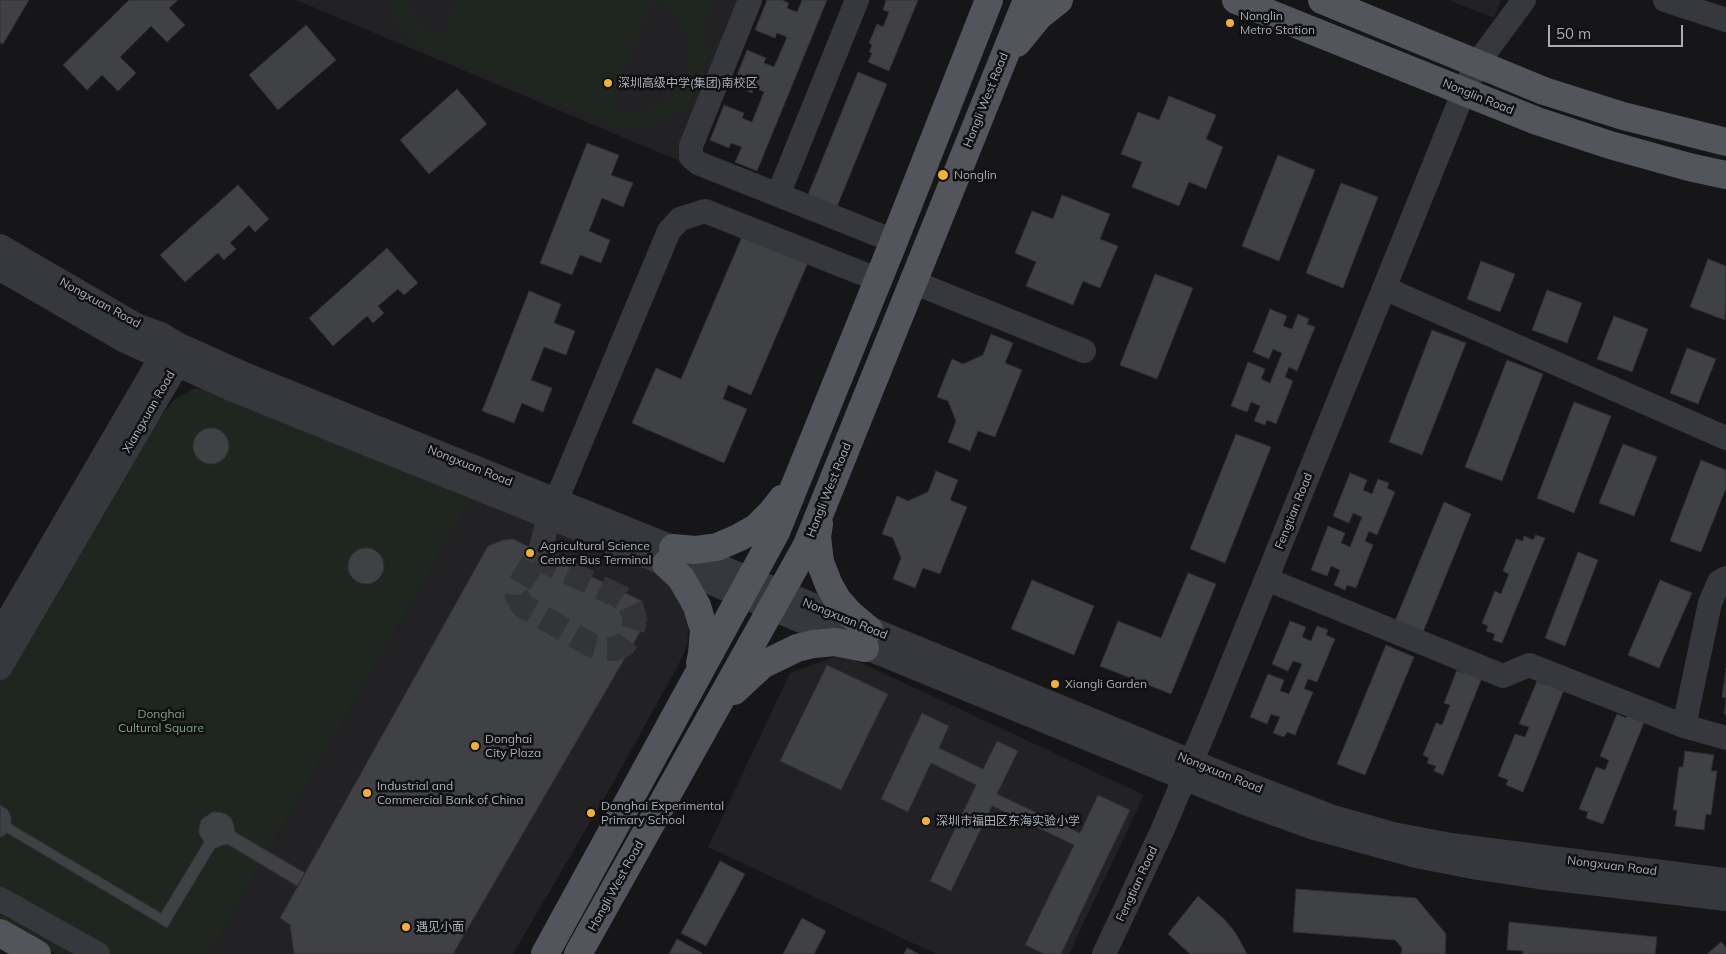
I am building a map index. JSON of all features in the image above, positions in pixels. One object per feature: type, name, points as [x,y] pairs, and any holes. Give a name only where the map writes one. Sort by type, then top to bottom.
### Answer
[{"type":"main road","points":[[973,40],[981,0]]},
{"type":"main road","points":[[545,954],[776,532],[879,280],[989,0]]},
{"type":"main road","name":"Hongli West Road","points":[[578,954],[807,545],[1027,0]]},
{"type":"main road","points":[[998,71],[1039,16],[1059,0]]},
{"type":"main road","name":"Nonglin Road","points":[[1236,0],[1537,122],[1610,145],[1689,167],[1726,175]]},
{"type":"main road","points":[[1322,0],[1476,65],[1544,91],[1623,116],[1726,142]]},
{"type":"main road","points":[[696,679],[702,654],[704,630],[697,606],[669,556],[717,547],[756,528],[786,494],[802,468]]},
{"type":"main road","points":[[708,720],[737,688],[762,665],[797,648],[813,644],[867,639],[837,599],[820,562],[817,537],[821,509]]},
{"type":"main road","points":[[0,933],[37,954]]},
{"type":"street","points":[[750,0],[690,152],[691,157],[698,163],[894,242]]},
{"type":"street","points":[[778,195],[857,0]]},
{"type":"street","name":"Fengtian Road","points":[[1104,954],[1162,831],[1188,770],[1464,91],[1476,65],[1524,0]]},
{"type":"street","points":[[1665,0],[1726,20]]},
{"type":"street","points":[[540,551],[552,509],[669,231],[680,219],[705,211],[879,280]]},
{"type":"street","name":"Nongxuan Road","points":[[0,246],[136,325],[161,334],[172,355]]},
{"type":"street","name":"Nongxuan Road","points":[[0,269],[125,341],[242,373],[552,509],[1188,770],[1314,828],[1416,856],[1538,877],[1726,899]]},
{"type":"street","points":[[913,282],[1084,351]]},
{"type":"street","points":[[1384,288],[1726,438]]},
{"type":"street","name":"Xiangxuan Road","points":[[0,633],[172,355]]},
{"type":"street","name":"Xiangxuan Road","points":[[0,668],[172,355]]},
{"type":"street","points":[[1684,726],[1710,603],[1719,582],[1726,578]]},
{"type":"street","points":[[1266,579],[1503,676],[1530,665],[1684,726],[1726,738]]},
{"type":"street","name":"Nongxuan Road","points":[[1188,770],[1330,816],[1393,834],[1451,845],[1726,880]]},
{"type":"street","points":[[0,899],[98,954]]},
{"type":"shaded area","name":"深圳高级中学(集团)南校区","points":[[296,0],[756,0],[689,165]]},
{"type":"shaded area","points":[[1448,0],[1501,0],[1494,18]]},
{"type":"shaded area","name":"Donghai City Plaza","points":[[474,494],[650,566],[678,591],[689,623],[687,644],[681,660],[613,783],[513,954],[209,954]]},
{"type":"shaded area","name":"深圳市福田区东海实验小学","points":[[842,654],[1144,795],[1069,954],[936,954],[708,847],[790,673]]},
{"type":"green space","points":[[389,0],[406,0],[414,18],[422,27],[441,40],[458,0],[652,0],[609,107],[632,112],[655,107],[673,94],[686,75],[689,64],[690,52],[686,30],[673,11],[657,0],[701,0],[713,5],[707,20],[697,16],[705,38],[707,52],[701,81],[694,94],[685,106],[674,115],[661,122],[632,128],[618,127],[603,122],[421,48],[410,39],[401,27]]},
{"type":"green space","name":"Donghai Cultural Square","points":[[195,388],[223,394],[474,494],[209,954],[55,954],[0,924],[0,681],[147,433],[175,399]]},
{"type":"building","points":[[0,0],[29,0],[3,44],[0,43]]},
{"type":"building","points":[[129,0],[178,0],[169,8],[185,25],[167,42],[151,26],[120,57],[136,73],[118,91],[102,75],[87,90],[63,65]]},
{"type":"building","points":[[767,0],[782,0],[789,3],[787,8],[797,12],[802,0],[827,0],[757,171],[735,162],[742,147],[731,143],[729,148],[710,140],[724,105],[744,113],[742,118],[752,122],[764,92],[754,88],[752,93],[733,85],[747,50],[766,58],[764,63],[774,67],[787,37],[777,33],[775,38],[755,30]]},
{"type":"building","points":[[886,0],[918,0],[889,71],[868,62],[872,53],[869,52],[872,45],[869,43],[877,24],[883,27],[889,12],[883,10]]},
{"type":"building","points":[[306,25],[336,60],[278,110],[249,75]]},
{"type":"building","points":[[858,72],[887,84],[836,209],[807,197]]},
{"type":"building","points":[[457,89],[487,124],[429,174],[400,140]]},
{"type":"building","points":[[1169,96],[1216,115],[1206,139],[1223,147],[1206,189],[1189,182],[1179,206],[1132,187],[1142,162],[1121,154],[1138,112],[1159,120]]},
{"type":"building","points":[[587,143],[619,155],[611,175],[633,183],[623,207],[602,198],[589,231],[610,240],[601,263],[580,255],[572,275],[540,263]]},
{"type":"building","points":[[1278,155],[1315,170],[1279,261],[1242,246]]},
{"type":"building","points":[[1341,183],[1378,197],[1343,288],[1306,273]]},
{"type":"building","points":[[238,185],[269,219],[255,232],[249,225],[230,243],[236,249],[224,260],[218,253],[185,282],[160,255]]},
{"type":"building","points":[[1062,195],[1110,214],[1100,239],[1118,246],[1100,288],[1083,281],[1073,305],[1026,286],[1036,262],[1015,253],[1032,211],[1053,219]]},
{"type":"building","points":[[744,232],[809,260],[751,395],[728,385],[723,399],[747,409],[724,463],[632,423],[656,368],[681,379]]},
{"type":"building","points":[[387,248],[418,283],[404,295],[398,289],[378,306],[384,313],[373,323],[367,316],[333,346],[309,318]]},
{"type":"building","points":[[1708,259],[1726,266],[1725,320],[1690,307]]},
{"type":"building","points":[[1481,261],[1515,274],[1500,312],[1467,299]]},
{"type":"building","points":[[1155,274],[1193,288],[1157,379],[1120,365]]},
{"type":"building","points":[[1547,290],[1582,303],[1567,343],[1532,330]]},
{"type":"building","points":[[529,291],[561,304],[554,323],[575,331],[566,355],[544,347],[531,380],[552,388],[543,412],[522,403],[514,423],[482,411]]},
{"type":"building","points":[[1270,309],[1287,316],[1283,326],[1292,329],[1298,314],[1309,319],[1307,324],[1315,327],[1297,371],[1289,367],[1285,377],[1293,381],[1276,424],[1267,420],[1265,425],[1254,421],[1260,406],[1251,402],[1247,412],[1231,406],[1248,362],[1265,369],[1261,379],[1270,383],[1282,353],[1273,349],[1269,359],[1253,352]]},
{"type":"building","points":[[1614,316],[1648,329],[1632,372],[1597,359]]},
{"type":"building","points":[[1432,330],[1466,343],[1422,455],[1389,442]]},
{"type":"building","points":[[991,334],[1013,343],[1005,363],[1022,370],[995,437],[978,431],[970,451],[948,442],[956,421],[948,401],[937,397],[952,359],[963,364],[983,355]]},
{"type":"building","points":[[1687,348],[1716,359],[1698,404],[1670,393]]},
{"type":"building","points":[[1507,360],[1543,374],[1502,481],[1465,467]]},
{"type":"building","points":[[1574,402],[1611,416],[1574,513],[1537,498]]},
{"type":"building","points":[[211,428],[218,429],[224,433],[228,439],[228,453],[224,459],[218,463],[211,464],[204,463],[198,459],[194,453],[193,446],[194,439],[198,433],[204,429]]},
{"type":"building","points":[[1236,434],[1271,447],[1225,563],[1190,549]]},
{"type":"building","points":[[1623,444],[1657,457],[1634,516],[1599,503]]},
{"type":"building","points":[[1701,460],[1726,470],[1726,488],[1701,552],[1670,541]]},
{"type":"building","points":[[936,471],[958,480],[950,500],[967,507],[940,574],[923,568],[915,588],[893,579],[901,558],[893,538],[882,534],[897,496],[908,501],[928,492]]},
{"type":"building","points":[[1350,473],[1367,480],[1363,490],[1372,494],[1378,479],[1389,483],[1387,488],[1395,492],[1377,535],[1369,531],[1365,541],[1373,545],[1356,588],[1347,585],[1345,590],[1334,585],[1340,570],[1331,566],[1327,576],[1311,570],[1328,526],[1345,533],[1341,543],[1350,547],[1362,517],[1353,513],[1349,523],[1333,516]]},
{"type":"building","points":[[1444,502],[1471,514],[1423,632],[1395,621]]},
{"type":"building","points":[[1536,535],[1545,538],[1502,643],[1493,640],[1495,634],[1486,631],[1488,626],[1482,623],[1495,591],[1501,594],[1509,574],[1503,571],[1516,539],[1523,541],[1524,536],[1533,540]]},
{"type":"building","name":"Donghai City Plaza","points":[[513,539],[642,601],[647,620],[453,954],[294,954],[290,925],[280,918],[488,546],[503,540]]},
{"type":"building","points":[[366,548],[373,549],[379,553],[383,559],[383,573],[379,579],[373,583],[366,584],[359,583],[353,579],[349,573],[348,566],[349,559],[353,553],[359,549]]},
{"type":"building","points":[[1578,552],[1598,560],[1565,646],[1545,638]]},
{"type":"building","points":[[1188,573],[1216,584],[1171,694],[1100,666],[1118,621],[1161,638]]},
{"type":"building","points":[[1032,580],[1094,606],[1074,655],[1011,629]]},
{"type":"building","points":[[1660,580],[1692,593],[1659,668],[1628,655]]},
{"type":"building","points":[[1290,621],[1306,627],[1302,637],[1311,641],[1317,626],[1328,630],[1326,635],[1335,639],[1317,682],[1308,679],[1304,689],[1313,692],[1295,735],[1287,732],[1284,737],[1273,733],[1280,717],[1271,714],[1267,724],[1250,717],[1268,674],[1284,680],[1280,691],[1289,694],[1302,664],[1293,661],[1288,671],[1272,664]]},
{"type":"building","points":[[1386,645],[1414,657],[1365,775],[1337,764]]},
{"type":"building","points":[[827,665],[888,694],[841,790],[780,761]]},
{"type":"building","points":[[1465,668],[1485,670],[1443,775],[1434,771],[1436,766],[1427,763],[1429,758],[1423,755],[1436,723],[1442,725],[1450,705],[1444,703],[1457,670],[1463,673]]},
{"type":"building","points":[[1726,668],[1726,698],[1722,697]]},
{"type":"building","points":[[1548,680],[1565,687],[1523,792],[1506,785],[1508,780],[1498,776],[1515,734],[1525,737],[1529,727],[1519,724],[1537,681],[1546,685]]},
{"type":"building","points":[[1726,698],[1726,714],[1724,714]]},
{"type":"building","points":[[922,713],[949,726],[939,748],[983,769],[997,741],[1018,751],[997,794],[1080,833],[1098,795],[1130,810],[1061,954],[1044,954],[1025,945],[1074,845],[992,806],[951,891],[930,881],[976,785],[931,763],[908,812],[881,799]]},
{"type":"building","points":[[1628,713],[1645,720],[1603,824],[1586,818],[1588,812],[1579,809],[1596,767],[1605,770],[1609,760],[1600,756],[1617,714],[1626,718]]},
{"type":"building","points":[[1685,751],[1714,755],[1711,771],[1717,771],[1711,815],[1706,814],[1704,830],[1675,826],[1677,810],[1673,810],[1679,767],[1683,767]]},
{"type":"building","points":[[0,805],[8,810],[11,824],[161,913],[204,842],[199,834],[199,827],[201,820],[212,812],[226,814],[231,818],[235,832],[305,873],[297,886],[227,844],[215,848],[167,928],[7,833],[0,838]]},
{"type":"building","points":[[720,861],[745,874],[706,946],[681,933]]},
{"type":"building","points":[[1296,889],[1416,898],[1446,934],[1445,954],[1401,954],[1402,948],[1395,940],[1293,932]]},
{"type":"building","points":[[1198,896],[1224,919],[1235,932],[1247,954],[1190,954],[1168,934]]},
{"type":"building","points":[[802,918],[826,931],[814,954],[783,954]]},
{"type":"building","points":[[1509,922],[1657,937],[1655,954],[1523,954],[1523,951],[1507,950]]},
{"type":"building","points":[[677,939],[702,953],[702,954],[669,954]]},
{"type":"building","points":[[1721,942],[1726,947],[1726,954],[1707,954]]},
{"type":"building","points":[[907,948],[919,954],[904,954]]},
{"type":"tunnel","points":[[540,551],[548,563],[621,597],[629,604],[634,615],[634,626],[631,635],[624,645],[614,649],[593,646],[523,606],[517,596],[518,587],[540,551]]},
{"type":"place","name":"Nonglin Metro Station","points":[[1230,23]]},
{"type":"place","name":"深圳高级中学(集团)南校区","points":[[608,83]]},
{"type":"place","name":"Nonglin","points":[[943,175]]},
{"type":"place","name":"Agricultural Science Center Bus Terminal","points":[[530,553]]},
{"type":"place","name":"Xiangli Garden","points":[[1055,684]]},
{"type":"place","name":"Donghai City Plaza","points":[[475,746]]},
{"type":"place","name":"Industrial and Commercial Bank of China","points":[[367,793]]},
{"type":"place","name":"Donghai Experimental Primary School","points":[[591,813]]},
{"type":"place","name":"深圳市福田区东海实验小学","points":[[926,821]]},
{"type":"place","name":"遇见小面","points":[[406,927]]}]
